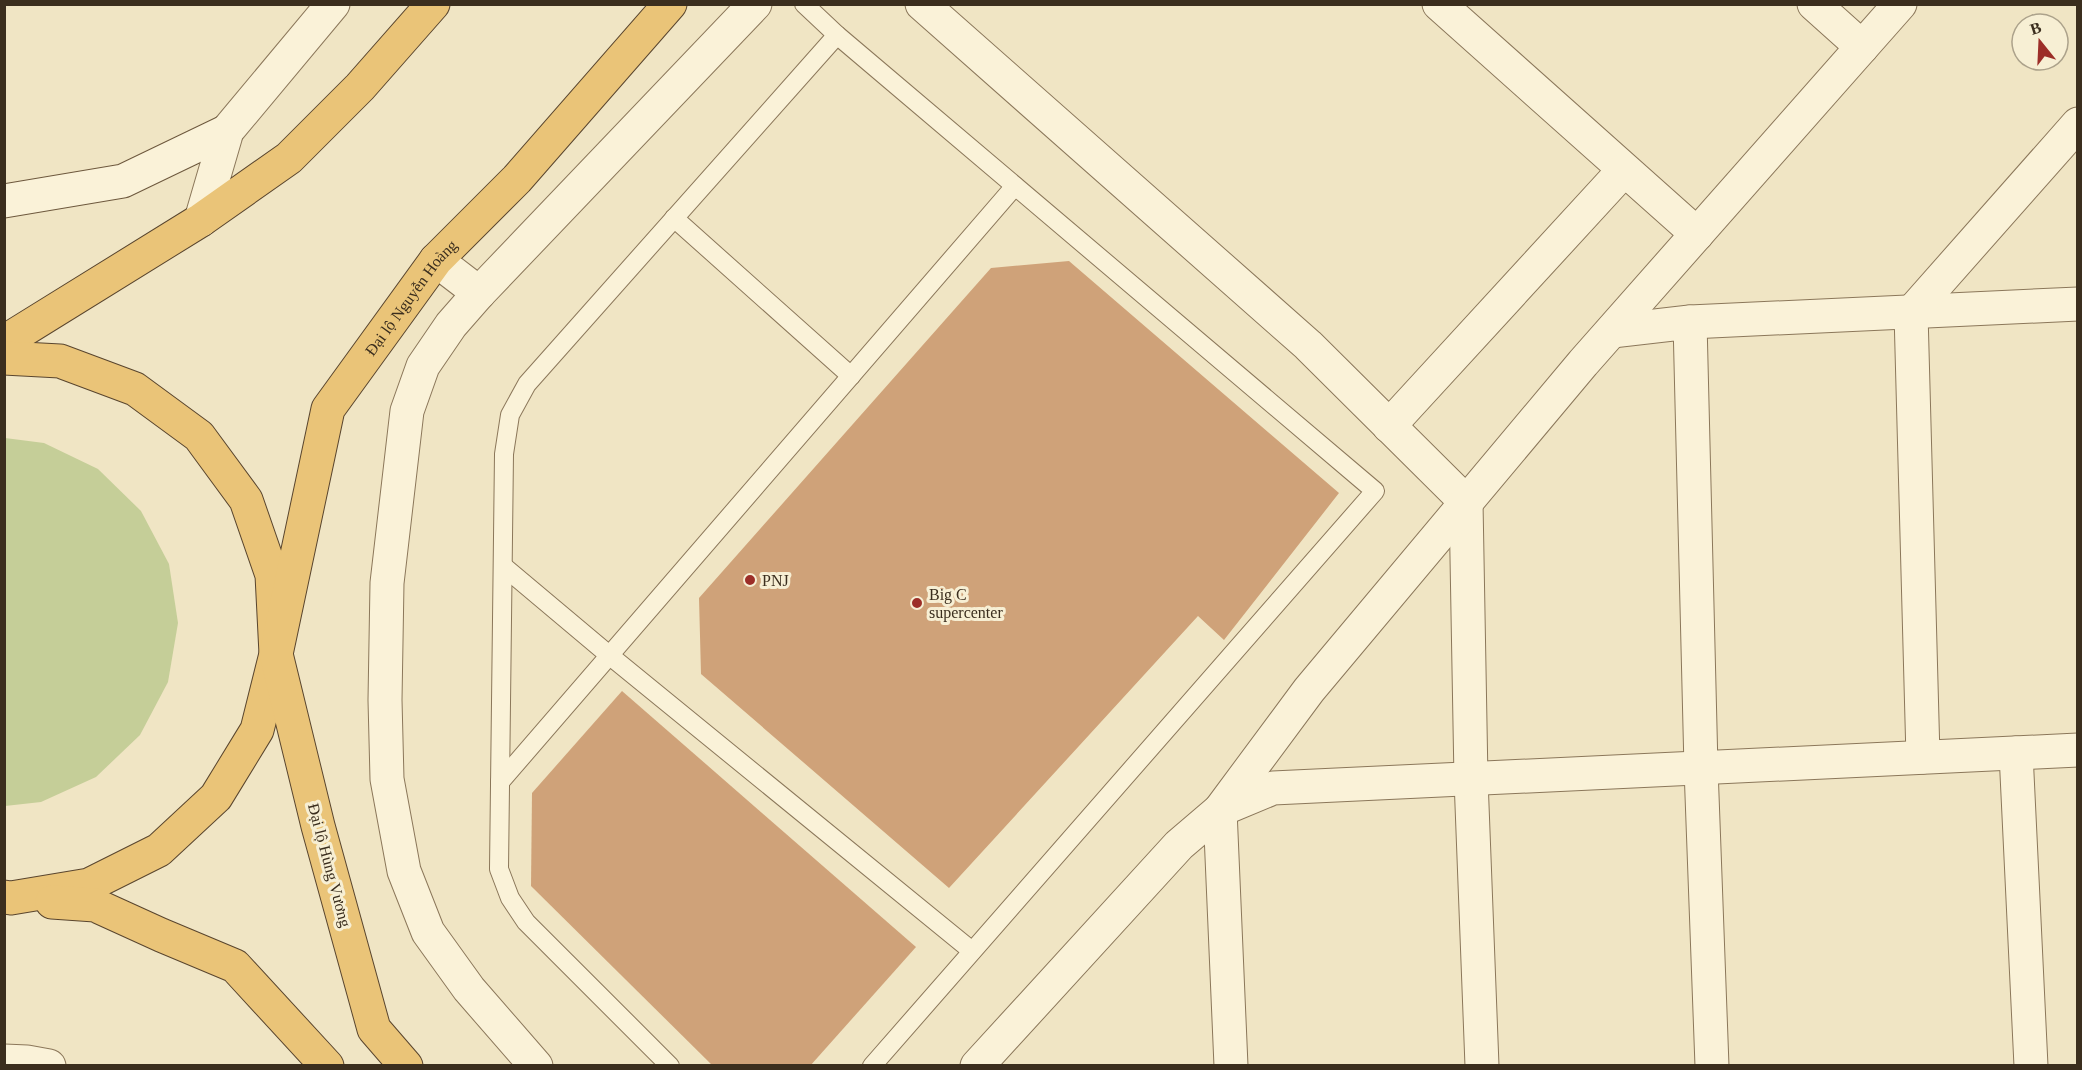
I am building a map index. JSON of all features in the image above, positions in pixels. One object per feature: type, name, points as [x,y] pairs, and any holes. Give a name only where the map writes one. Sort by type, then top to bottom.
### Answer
[{"type":"highway","points":[[4,342],[201,220],[289,158],[360,87],[433,4]]},
{"type":"highway","name":"Đại lộ Nguyễn Hoàng","points":[[276,654],[327,408],[436,260],[516,179],[670,4]]},
{"type":"highway","points":[[4,358],[60,361],[135,389],[199,436],[246,500],[272,575],[276,654],[257,730],[216,797],[159,850],[89,885],[7,899]]},
{"type":"highway","name":"Đại lộ Hùng Vương","points":[[276,654],[318,826],[374,1029],[406,1065]]},
{"type":"highway","points":[[7,899],[95,905],[235,966],[327,1065]]},
{"type":"street","points":[[201,220],[227,131],[333,4]]},
{"type":"street","points":[[536,1065],[469,989],[428,932],[404,871],[387,779],[385,700],[387,583],[407,411],[423,366],[451,325],[755,4]]},
{"type":"street","points":[[1439,4],[1697,234]]},
{"type":"street","points":[[1814,4],[1862,47]]},
{"type":"street","points":[[977,1065],[1179,845],[1220,810],[1309,690],[1466,502],[1612,331],[1900,4]]},
{"type":"street","points":[[930,7],[1308,345],[1466,502],[1472,779],[1482,1065]]},
{"type":"street","points":[[1923,757],[1911,313],[2078,123]]},
{"type":"street","points":[[4,201],[123,181],[227,131]]},
{"type":"street","points":[[1389,426],[1624,170]]},
{"type":"street","points":[[436,260],[479,293]]},
{"type":"street","points":[[1612,331],[1690,322],[2078,304]]},
{"type":"street","points":[[1690,322],[1701,768],[1712,1065]]},
{"type":"street","points":[[1220,810],[1273,788],[2078,750]]},
{"type":"street","points":[[2016,753],[2031,1065]]},
{"type":"street","points":[[1220,810],[1231,1065]]},
{"type":"street","points":[[4,1061],[50,1065]]},
{"type":"lane","points":[[804,4],[837,35],[1375,491],[872,1065]]},
{"type":"lane","points":[[670,1065],[526,922],[510,898],[499,869],[504,454],[510,416],[527,384],[837,35]]},
{"type":"lane","points":[[500,782],[1015,186]]},
{"type":"lane","points":[[674,218],[851,376]]},
{"type":"lane","points":[[503,566],[972,951]]},
{"type":"green space","points":[[5,438],[44,443],[98,469],[141,511],[169,564],[178,623],[168,682],[140,735],[96,777],[41,802],[5,806]]},
{"type":"building","points":[[1069,261],[1339,493],[1224,640],[1198,616],[949,888],[701,674],[699,598],[991,268]]},
{"type":"building","points":[[622,691],[916,947],[810,1066],[713,1066],[531,886],[532,793]]},
{"type":"place","name":"PNJ","points":[[750,580]]},
{"type":"place","name":"Big C supercenter","points":[[917,603]]}]
